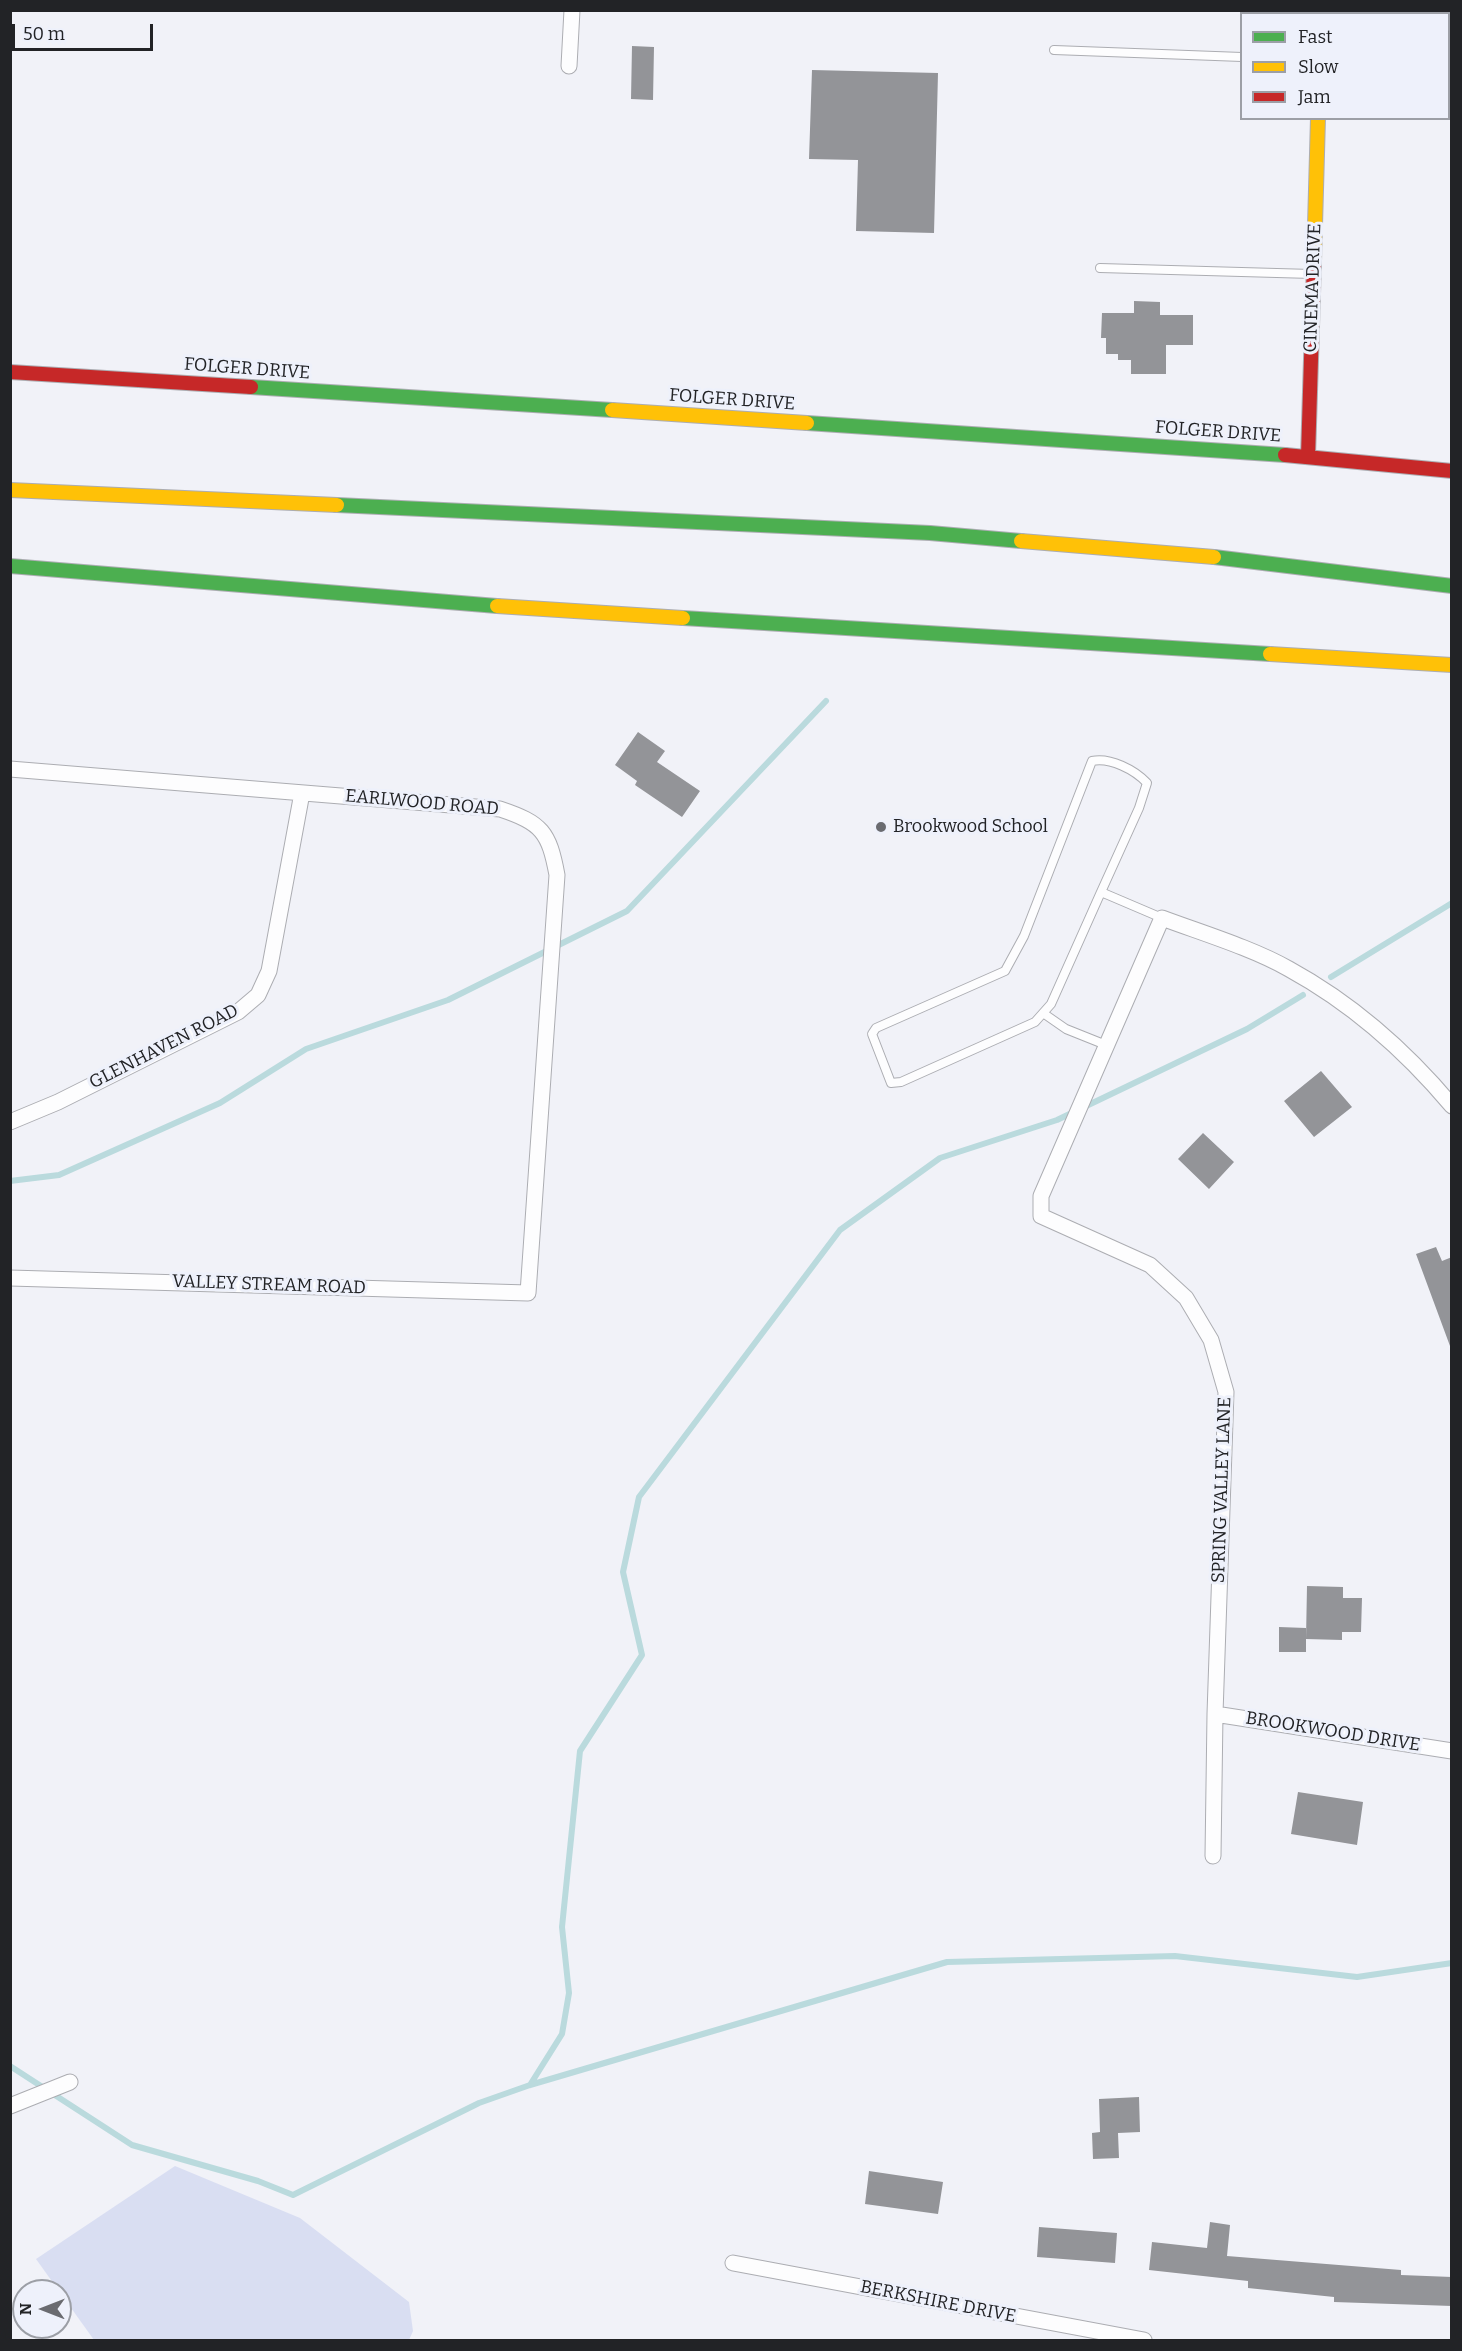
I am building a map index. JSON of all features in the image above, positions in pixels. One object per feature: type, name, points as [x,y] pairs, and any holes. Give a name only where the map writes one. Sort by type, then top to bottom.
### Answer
[{"type":"main road","name":"CINEMA DRIVE","points":[[1308,457],[1318,120]]},
{"type":"main road","name":"FOLGER DRIVE","points":[[10,372],[1308,457],[1452,471]]},
{"type":"main road","points":[[13,490],[930,533],[1268,562],[1452,586]]},
{"type":"main road","points":[[10,566],[512,607],[1452,665]]},
{"type":"street","points":[[569,66],[572,10]]},
{"type":"street","name":"EARLWOOD ROAD","points":[[10,769],[500,808],[531,819],[551,844],[557,875],[528,1293]]},
{"type":"street","name":"GLENHAVEN ROAD","points":[[10,1122],[58,1102],[237,1012],[258,995],[268,971],[302,793]]},
{"type":"street","points":[[1162,918],[1288,968],[1357,1011],[1418,1066],[1452,1106]]},
{"type":"street","name":"SPRING VALLEY LANE","points":[[1162,918],[1041,1196],[1041,1216],[1150,1265],[1186,1298],[1211,1340],[1226,1392],[1215,1714]]},
{"type":"street","name":"VALLEY STREAM ROAD","points":[[10,1278],[528,1293]]},
{"type":"street","points":[[1213,1856],[1215,1714]]},
{"type":"street","name":"BROOKWOOD DRIVE","points":[[1215,1714],[1452,1751]]},
{"type":"street","points":[[10,2106],[70,2082]]},
{"type":"street","name":"BERKSHIRE DRIVE","points":[[733,2263],[1144,2340]]},
{"type":"lane","points":[[1054,50],[1240,57]]},
{"type":"lane","points":[[1100,268],[1313,274]]},
{"type":"lane","points":[[1102,759],[1138,774],[1147,783],[1139,807],[1101,892],[1076,953],[1051,1004],[1035,1022],[901,1082],[891,1083],[872,1034],[876,1028],[1005,971],[1024,936],[1092,761],[1102,759]]},
{"type":"lane","points":[[1101,892],[1162,918]]},
{"type":"lane","points":[[1043,1013],[1066,1029],[1106,1045]]},
{"type":"shaded area","points":[[175,2166],[300,2218],[409,2302],[413,2331],[409,2340],[94,2340],[72,2309],[72,2279],[50,2279],[36,2259]]},
{"type":"building","points":[[632,46],[654,47],[653,100],[631,99]]},
{"type":"building","points":[[812,70],[938,73],[934,233],[856,231],[858,160],[809,159]]},
{"type":"building","points":[[1134,301],[1160,302],[1160,315],[1193,315],[1193,345],[1166,345],[1166,374],[1131,374],[1131,360],[1118,360],[1118,354],[1106,354],[1106,338],[1101,338],[1102,313],[1134,313]]},
{"type":"building","points":[[638,732],[665,751],[657,762],[700,791],[682,817],[635,785],[637,781],[615,765]]},
{"type":"building","points":[[1321,1071],[1352,1107],[1314,1137],[1284,1101]]},
{"type":"building","points":[[1203,1133],[1234,1162],[1209,1189],[1178,1159]]},
{"type":"building","points":[[1436,1247],[1442,1261],[1452,1257],[1450,1346],[1416,1254]]},
{"type":"building","points":[[1307,1586],[1343,1587],[1343,1598],[1362,1598],[1361,1632],[1342,1632],[1342,1640],[1306,1639]]},
{"type":"building","points":[[1279,1627],[1306,1628],[1306,1652],[1279,1652]]},
{"type":"building","points":[[1298,1792],[1363,1802],[1357,1845],[1291,1834]]},
{"type":"building","points":[[1139,2097],[1140,2132],[1118,2133],[1119,2158],[1093,2159],[1092,2133],[1100,2132],[1099,2099]]},
{"type":"building","points":[[869,2171],[943,2182],[938,2214],[865,2204]]},
{"type":"building","points":[[1210,2222],[1230,2225],[1227,2256],[1401,2270],[1401,2275],[1452,2277],[1452,2306],[1334,2302],[1334,2297],[1248,2288],[1248,2281],[1149,2270],[1152,2242],[1207,2248]]},
{"type":"building","points":[[1039,2227],[1117,2233],[1115,2263],[1037,2257]]},
{"type":"waterway","points":[[10,1181],[59,1175],[220,1103],[306,1049],[448,1000],[627,911],[826,701]]},
{"type":"waterway","points":[[1331,977],[1452,903]]},
{"type":"waterway","points":[[530,2085],[562,2034],[569,1993],[562,1927],[580,1751],[642,1655],[623,1572],[639,1497],[840,1230],[940,1158],[1057,1120],[1247,1029],[1303,995]]},
{"type":"waterway","points":[[10,2066],[132,2145],[258,2181],[293,2195],[479,2103],[530,2085],[947,1962],[1175,1956],[1357,1977],[1452,1963]]},
{"type":"traffic: fast","points":[[251,387],[612,410]]},
{"type":"traffic: fast","points":[[807,423],[1285,455]]},
{"type":"traffic: fast","points":[[337,505],[930,533],[1021,541]]},
{"type":"traffic: fast","points":[[1214,557],[1452,586]]},
{"type":"traffic: fast","points":[[10,566],[497,606]]},
{"type":"traffic: fast","points":[[683,618],[1270,654]]},
{"type":"traffic: slow","points":[[1314,261],[1318,120]]},
{"type":"traffic: slow","points":[[612,410],[807,423]]},
{"type":"traffic: slow","points":[[10,490],[337,505]]},
{"type":"traffic: slow","points":[[1021,541],[1214,557]]},
{"type":"traffic: slow","points":[[497,606],[683,618]]},
{"type":"traffic: slow","points":[[1270,654],[1452,665]]},
{"type":"traffic: jam","points":[[1308,457],[1314,261]]},
{"type":"traffic: jam","points":[[10,372],[251,387]]},
{"type":"traffic: jam","points":[[1285,455],[1452,471]]},
{"type":"place","name":"Brookwood School","points":[[881,827]]}]
